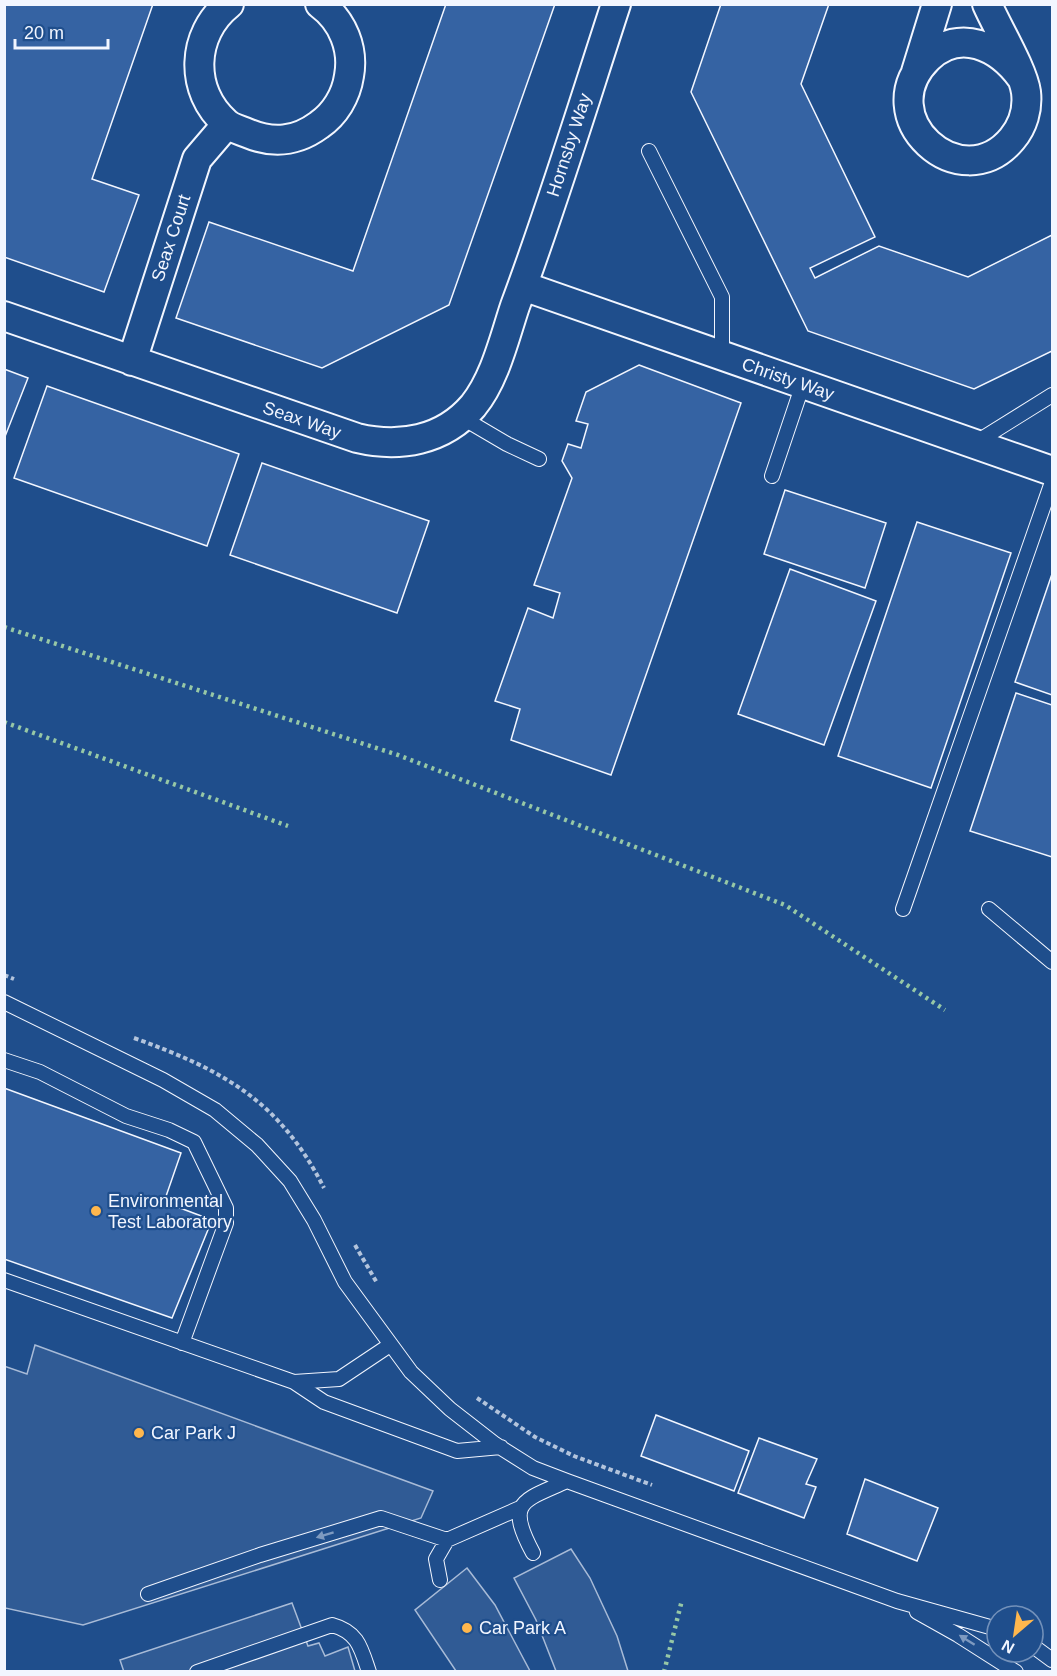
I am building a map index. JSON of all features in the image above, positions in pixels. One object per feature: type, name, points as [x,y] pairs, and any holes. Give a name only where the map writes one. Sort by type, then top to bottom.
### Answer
[{"type":"street","points":[[229,4],[218,13],[203,37],[198,63],[202,89],[209,104],[227,124],[263,140],[282,141],[308,133],[330,117],[347,90],[351,63],[349,47],[338,22],[320,4]]},
{"type":"street","name":"Hornsby Way","points":[[523,286],[616,4]]},
{"type":"street","points":[[937,4],[910,88],[910,114],[916,129],[926,143],[936,151],[951,158],[969,160],[987,157],[1000,150],[1015,136],[1022,125],[1026,109],[1026,91],[1021,77],[987,4]]},
{"type":"street","points":[[914,77],[922,64],[933,54],[951,45],[972,42],[1000,55],[1021,77]]},
{"type":"street","name":"Seax Court","points":[[132,361],[196,159],[227,124]]},
{"type":"street","name":"Christy Way","points":[[523,286],[1053,471]]},
{"type":"street","name":"Seax Way","points":[[4,316],[357,438],[375,442],[411,442],[445,429],[472,406],[489,379],[523,286]]},
{"type":"lane","points":[[649,151],[722,297],[722,356]]},
{"type":"lane","points":[[772,476],[803,384]]},
{"type":"lane","points":[[975,443],[1053,395]]},
{"type":"lane","points":[[461,417],[507,444],[539,459]]},
{"type":"lane","points":[[903,909],[1053,482]]},
{"type":"lane","points":[[988,909],[1053,962]]},
{"type":"lane","points":[[4,1002],[163,1080],[215,1110],[257,1145],[290,1181],[314,1220],[345,1282],[411,1372],[450,1409],[501,1448],[533,1468],[567,1481],[897,1601],[985,1626]]},
{"type":"lane","points":[[4,1060],[40,1072],[126,1116],[169,1130],[194,1143],[226,1208],[226,1222],[182,1343]]},
{"type":"lane","points":[[4,1280],[294,1382],[324,1402],[457,1451],[501,1448]]},
{"type":"lane","points":[[294,1382],[339,1379],[390,1345]]},
{"type":"lane","points":[[440,1580],[436,1559],[447,1540],[520,1508],[526,1499],[567,1481]]},
{"type":"lane","points":[[520,1508],[520,1520],[525,1538],[533,1553]]},
{"type":"lane","points":[[148,1594],[260,1554],[381,1518],[447,1540]]},
{"type":"lane","points":[[897,1601],[1016,1671]]},
{"type":"lane","points":[[197,1671],[332,1625],[343,1628],[353,1636],[360,1645],[369,1671]]},
{"type":"path","points":[[4,975],[15,980]]},
{"type":"path","points":[[128,1035],[171,1051],[219,1074],[256,1098],[284,1126],[310,1160],[325,1190]]},
{"type":"path","points":[[351,1238],[378,1285]]},
{"type":"path","points":[[470,1393],[535,1437],[574,1456],[663,1489]]},
{"type":"shaded area","name":"Car Park J","points":[[35,1345],[433,1491],[421,1518],[83,1625],[5,1608],[4,1366],[27,1374]]},
{"type":"shaded area","points":[[571,1549],[590,1578],[617,1636],[628,1671],[556,1671],[536,1620],[514,1578]]},
{"type":"shaded area","name":"Car Park A","points":[[467,1568],[495,1605],[530,1671],[456,1671],[415,1610]]},
{"type":"shaded area","points":[[292,1603],[308,1646],[319,1643],[325,1656],[348,1647],[355,1671],[124,1672],[120,1660]]},
{"type":"building","points":[[4,4],[153,4],[92,179],[139,195],[104,292],[4,257]]},
{"type":"building","points":[[446,4],[555,4],[449,305],[322,368],[176,318],[209,222],[353,271]]},
{"type":"building","points":[[721,4],[829,4],[801,84],[875,237],[810,268],[815,278],[879,246],[968,277],[1052,235],[1052,351],[974,389],[808,331],[691,92]]},
{"type":"building","points":[[639,365],[741,403],[611,775],[511,740],[520,709],[495,701],[528,608],[553,618],[560,593],[534,585],[572,478],[562,461],[568,444],[581,448],[588,424],[576,421],[586,392]]},
{"type":"building","points":[[4,369],[28,378],[4,439]]},
{"type":"building","points":[[47,386],[239,454],[207,546],[14,478]]},
{"type":"building","points":[[262,463],[429,521],[397,613],[230,555]]},
{"type":"building","points":[[785,490],[886,523],[865,588],[764,554]]},
{"type":"building","points":[[917,522],[1011,553],[931,788],[838,756]]},
{"type":"building","points":[[790,569],[876,601],[824,745],[738,714]]},
{"type":"building","points":[[1052,574],[1052,695],[1015,682]]},
{"type":"building","points":[[1016,693],[1052,705],[1052,857],[970,831]]},
{"type":"building","name":"Environmental Test Laboratory","points":[[4,1088],[181,1153],[164,1202],[212,1220],[172,1318],[4,1259]]},
{"type":"building","points":[[656,1415],[749,1451],[734,1491],[641,1456]]},
{"type":"building","points":[[759,1438],[817,1459],[806,1484],[816,1487],[804,1518],[738,1493]]},
{"type":"building","points":[[865,1479],[938,1508],[917,1561],[847,1534]]},
{"type":"hedge","points":[[4,627],[398,755],[785,905],[945,1010]]},
{"type":"hedge","points":[[4,722],[288,826]]},
{"type":"hedge","points":[[664,1672],[682,1600]]},
{"type":"place","name":"Environmental Test Laboratory","points":[[96,1211]]},
{"type":"place","name":"Car Park J","points":[[139,1433]]},
{"type":"place","name":"Car Park A","points":[[467,1628]]}]
